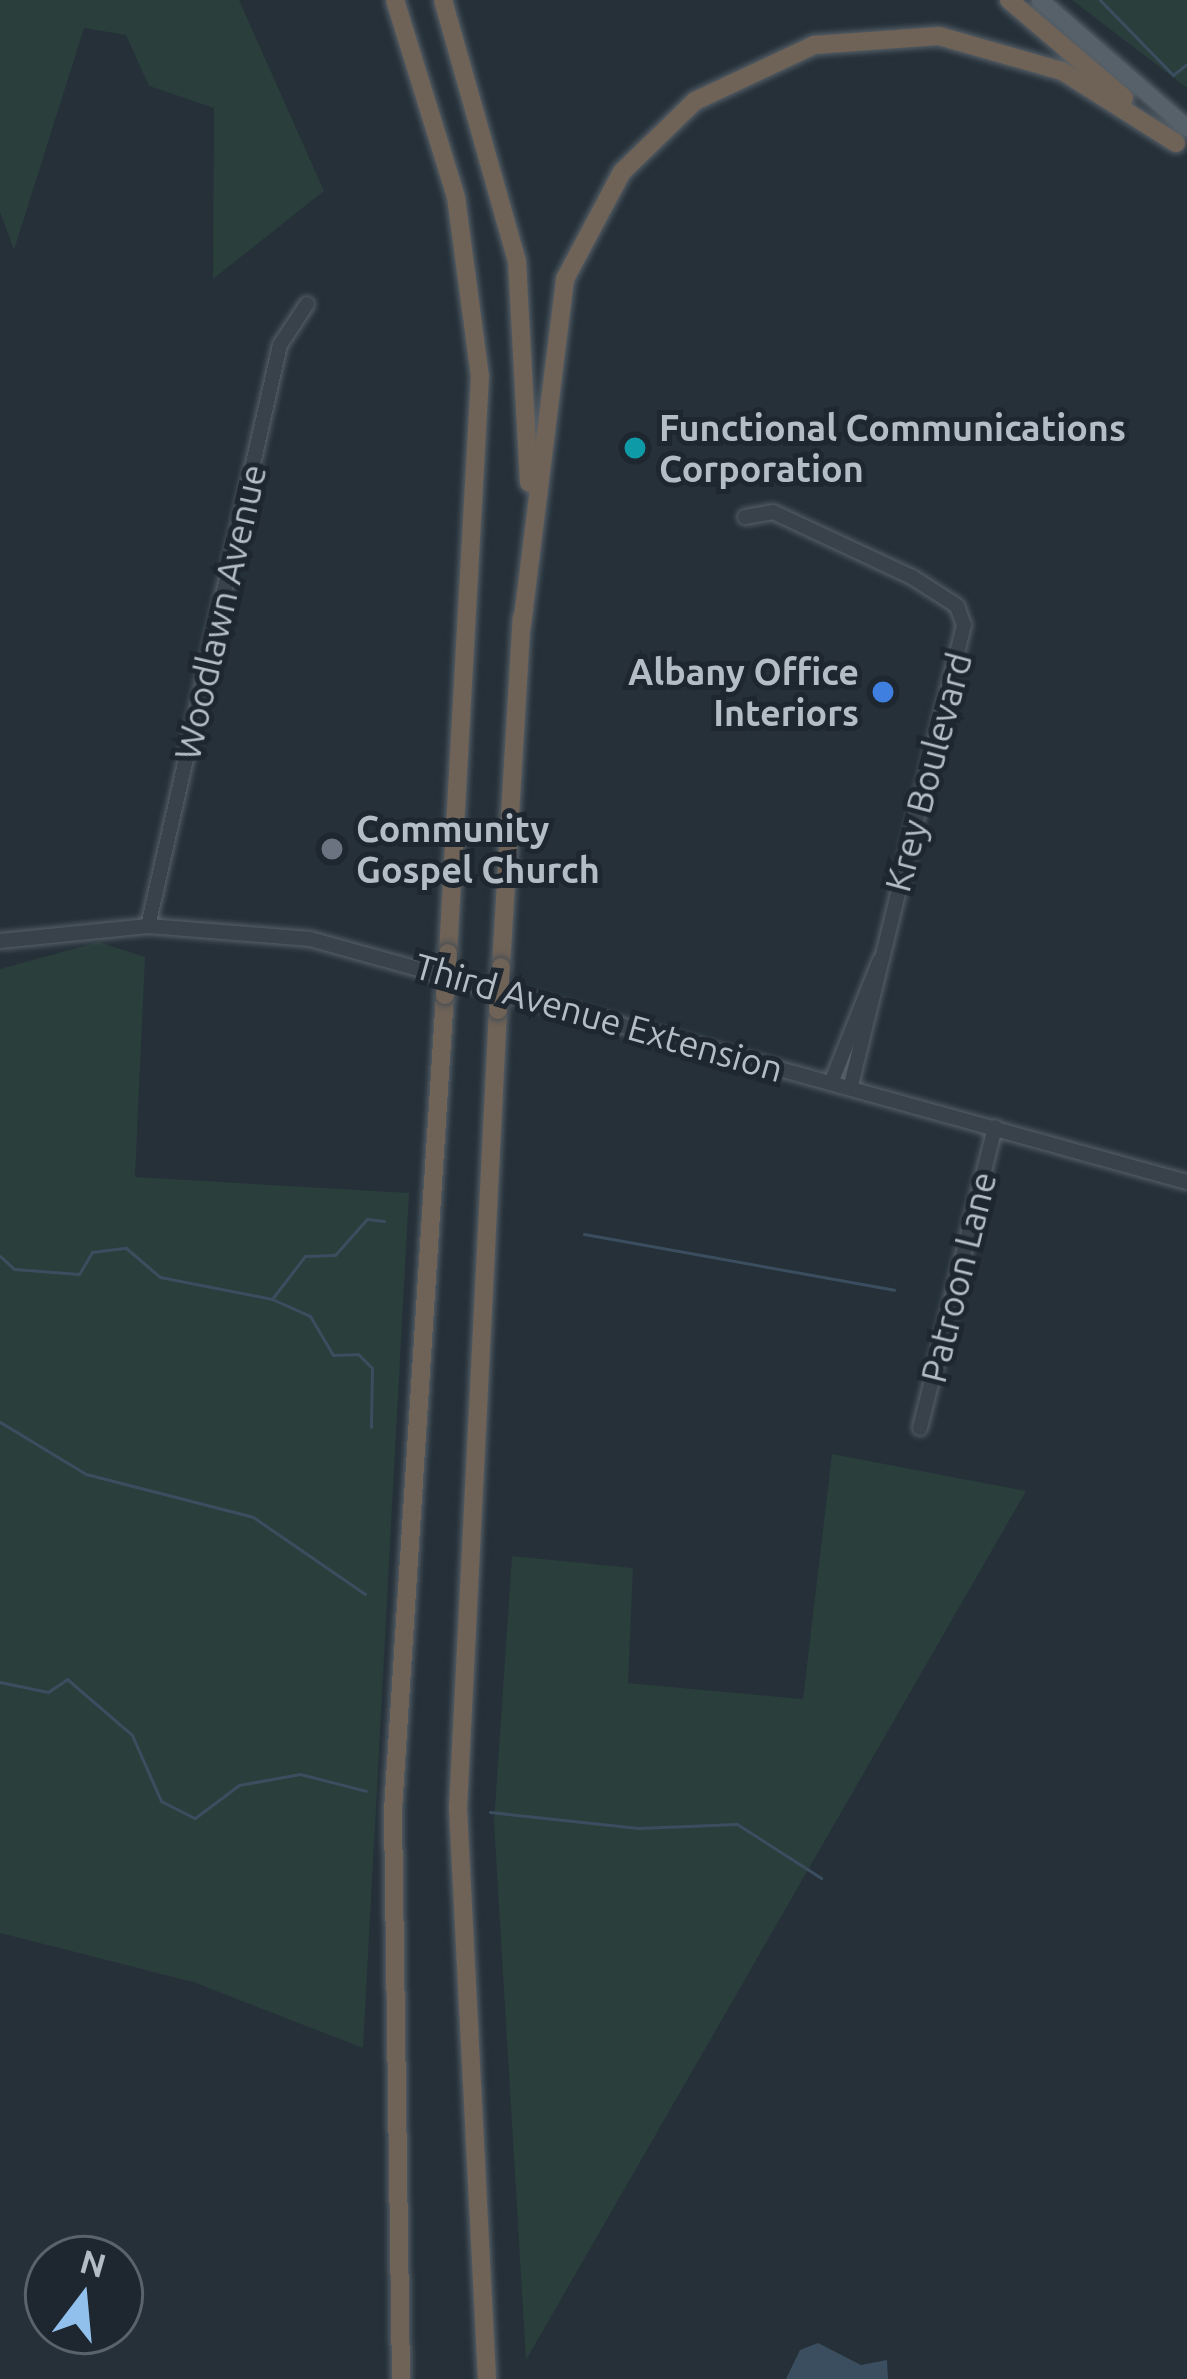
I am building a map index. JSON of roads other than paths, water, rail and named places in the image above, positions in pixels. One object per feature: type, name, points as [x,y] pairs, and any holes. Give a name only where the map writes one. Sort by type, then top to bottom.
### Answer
[{"type":"highway","points":[[395,0],[456,196],[480,376],[393,1810],[401,2379]]},
{"type":"highway","points":[[443,0],[497,167],[522,301],[522,625],[458,1808],[488,2379]]},
{"type":"highway","points":[[1009,0],[1183,141]]},
{"type":"highway","points":[[522,625],[565,279],[622,172],[695,101],[814,45],[938,35],[1062,71],[1183,141]]},
{"type":"main road","points":[[1040,0],[1183,141]]},
{"type":"street","name":"Woodlawn Avenue","points":[[148,926],[280,345],[307,304]]},
{"type":"street","name":"Krey Boulevard","points":[[745,517],[773,512],[912,578],[961,615],[850,1088]]},
{"type":"street","name":"Third Avenue Extension","points":[[0,941],[148,926],[384,956],[1187,1182]]},
{"type":"street","name":"Krey Boulevard","points":[[831,1083],[880,960]]},
{"type":"street","name":"Patroon Lane","points":[[920,1428],[995,1127]]},
{"type":"water","points":[[818,2343],[861,2365],[887,2360],[888,2379],[786,2379],[800,2350]]},
{"type":"waterway","points":[[1100,0],[1173,75],[1187,64]]},
{"type":"waterway","points":[[0,1256],[14,1269],[79,1274],[92,1252],[126,1248],[160,1277],[272,1299],[305,1256],[335,1255],[367,1219],[384,1221]]},
{"type":"waterway","points":[[584,1234],[894,1290]]},
{"type":"waterway","points":[[272,1299],[310,1316],[333,1355],[358,1354],[372,1368],[371,1427]]},
{"type":"waterway","points":[[0,1422],[86,1474],[253,1517],[365,1594]]},
{"type":"waterway","points":[[0,1682],[48,1692],[67,1679],[132,1735],[161,1801],[195,1818],[239,1785],[300,1774],[366,1791]]},
{"type":"waterway","points":[[490,1812],[638,1828],[737,1824],[821,1878]]},
{"type":"place","name":"Functional Communications Corporation","points":[[635,448]]},
{"type":"place","name":"Albany Office Interiors","points":[[883,692]]},
{"type":"place","name":"Community Gospel Church","points":[[332,849]]}]
